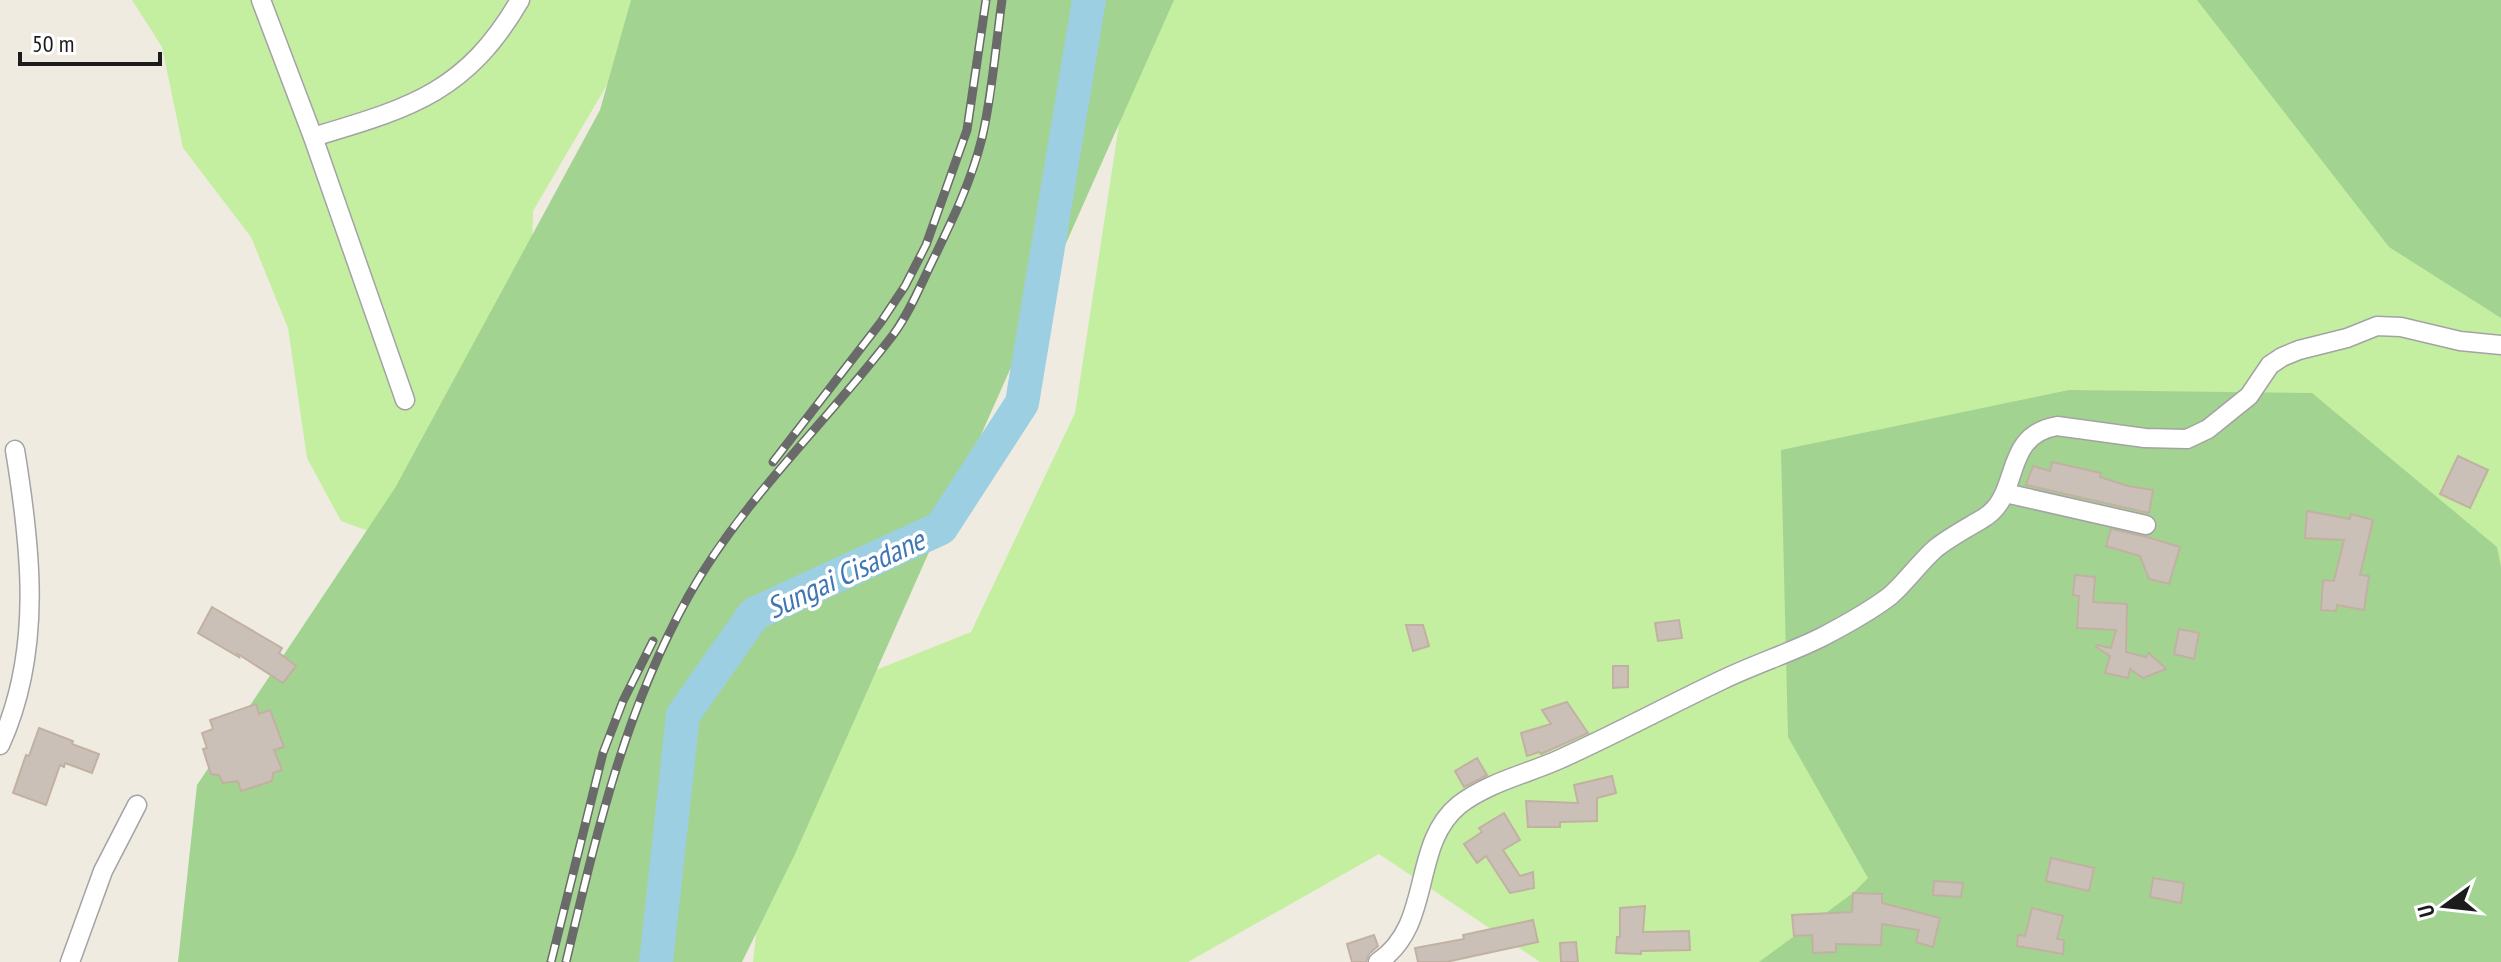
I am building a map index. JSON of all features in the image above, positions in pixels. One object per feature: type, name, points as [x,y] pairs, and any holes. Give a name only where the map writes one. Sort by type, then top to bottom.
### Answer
[{"type":"street","points":[[261,0],[313,137],[405,400]]},
{"type":"street","points":[[313,137],[388,114],[442,87],[478,60],[520,0]]},
{"type":"street","points":[[1378,962],[1396,947],[1412,922],[1435,834],[1445,818],[1458,806],[1472,796],[1559,759],[1727,677],[1821,637],[1871,610],[1910,578],[1938,547],[1999,507],[2018,452],[2045,428],[2057,426],[2145,438],[2187,439],[2208,429],[2249,396],[2270,365],[2282,357],[2377,326],[2401,327],[2460,341],[2501,345]]},
{"type":"street","points":[[0,745],[16,701],[30,611],[30,559],[15,450]]},
{"type":"street","points":[[2005,493],[2146,525]]},
{"type":"street","points":[[70,962],[103,871],[137,805]]},
{"type":"green space","points":[[132,0],[650,0],[635,37],[533,211],[530,328],[385,537],[341,521],[307,458],[288,328],[251,237],[183,148],[162,47]]},
{"type":"green space","points":[[631,0],[1174,0],[795,854],[742,962],[178,962],[197,785],[395,488],[600,110]]},
{"type":"green space","points":[[1138,0],[2287,0],[2501,220],[2501,852],[2172,831],[1842,962],[1540,962],[1379,854],[1188,962],[753,962],[781,708],[971,632],[1075,413]]},
{"type":"green space","points":[[2197,0],[2501,0],[2501,318],[2389,247]]},
{"type":"green space","points":[[2069,390],[2312,393],[2497,547],[2501,567],[2501,962],[1759,962],[1853,893],[1868,878],[1788,737],[1781,450]]},
{"type":"building","points":[[2458,456],[2488,470],[2470,508],[2440,494]]},
{"type":"building","points":[[2052,462],[2101,473],[2100,477],[2128,486],[2153,490],[2149,513],[2026,485],[2033,466],[2050,471]]},
{"type":"building","points":[[2307,511],[2350,519],[2351,514],[2373,520],[2360,575],[2369,576],[2364,610],[2337,605],[2336,611],[2321,610],[2323,580],[2334,581],[2344,540],[2305,538]]},
{"type":"building","points":[[2111,529],[2180,547],[2169,584],[2149,579],[2140,556],[2106,546]]},
{"type":"building","points":[[2075,575],[2095,577],[2093,602],[2127,604],[2126,652],[2146,657],[2149,653],[2166,669],[2143,678],[2130,669],[2128,678],[2105,673],[2110,656],[2096,647],[2111,648],[2116,630],[2077,628],[2079,596],[2073,595]]},
{"type":"building","points":[[212,607],[282,648],[279,653],[296,666],[283,683],[198,633]]},
{"type":"building","points":[[1679,620],[1682,638],[1658,641],[1655,623]]},
{"type":"building","points":[[1406,625],[1423,625],[1429,646],[1413,651]]},
{"type":"building","points":[[2179,629],[2199,633],[2194,659],[2174,654]]},
{"type":"building","points":[[1613,666],[1628,666],[1628,687],[1613,688]]},
{"type":"building","points":[[1567,702],[1588,733],[1541,754],[1527,756],[1521,733],[1551,724],[1542,710]]},
{"type":"building","points":[[256,704],[259,714],[270,710],[284,747],[274,750],[282,770],[273,773],[272,781],[241,791],[238,781],[223,783],[219,775],[211,774],[203,749],[207,748],[202,733],[213,729],[210,720]]},
{"type":"building","points":[[39,728],[99,754],[92,773],[65,763],[64,767],[60,765],[46,805],[13,793]]},
{"type":"building","points":[[1477,758],[1487,775],[1464,787],[1455,771]]},
{"type":"building","points":[[1612,776],[1616,793],[1597,798],[1597,821],[1560,822],[1560,827],[1528,827],[1526,801],[1578,803],[1574,785]]},
{"type":"building","points":[[1504,813],[1520,840],[1503,850],[1520,876],[1533,872],[1534,888],[1510,893],[1486,856],[1477,863],[1464,844],[1482,832],[1479,828]]},
{"type":"building","points":[[2051,858],[2094,868],[2089,891],[2046,881]]},
{"type":"building","points":[[2153,878],[2184,883],[2181,903],[2150,897]]},
{"type":"building","points":[[1934,881],[1963,883],[1961,897],[1933,895]]},
{"type":"building","points":[[1853,893],[1882,894],[1882,903],[1940,918],[1933,947],[1916,942],[1919,930],[1882,924],[1881,945],[1836,944],[1836,952],[1813,953],[1812,935],[1794,936],[1792,915],[1852,912]]},
{"type":"building","points":[[1645,906],[1643,932],[1689,931],[1690,950],[1616,953],[1617,937],[1620,937],[1620,908]]},
{"type":"building","points":[[2032,908],[2063,916],[2057,939],[2064,940],[2063,954],[2017,946],[2018,935],[2025,936]]},
{"type":"building","points":[[1533,920],[1538,942],[1446,962],[1418,962],[1415,948],[1464,939],[1463,935]]},
{"type":"building","points":[[1374,935],[1378,946],[1366,962],[1352,962],[1347,944]]},
{"type":"building","points":[[1576,942],[1578,962],[1561,962],[1560,943]]},
{"type":"waterway","name":"Sungai Cisadane","points":[[656,962],[683,715],[754,614],[941,528],[1022,403],[1089,0]]},
{"type":"railway","points":[[773,462],[881,322],[905,286],[926,245],[967,130],[986,0]]},
{"type":"railway","points":[[566,962],[614,775],[665,641],[688,597],[733,528],[898,327],[952,219],[982,138],[1002,0]]},
{"type":"railway","points":[[551,962],[603,753],[623,701],[653,641]]}]
